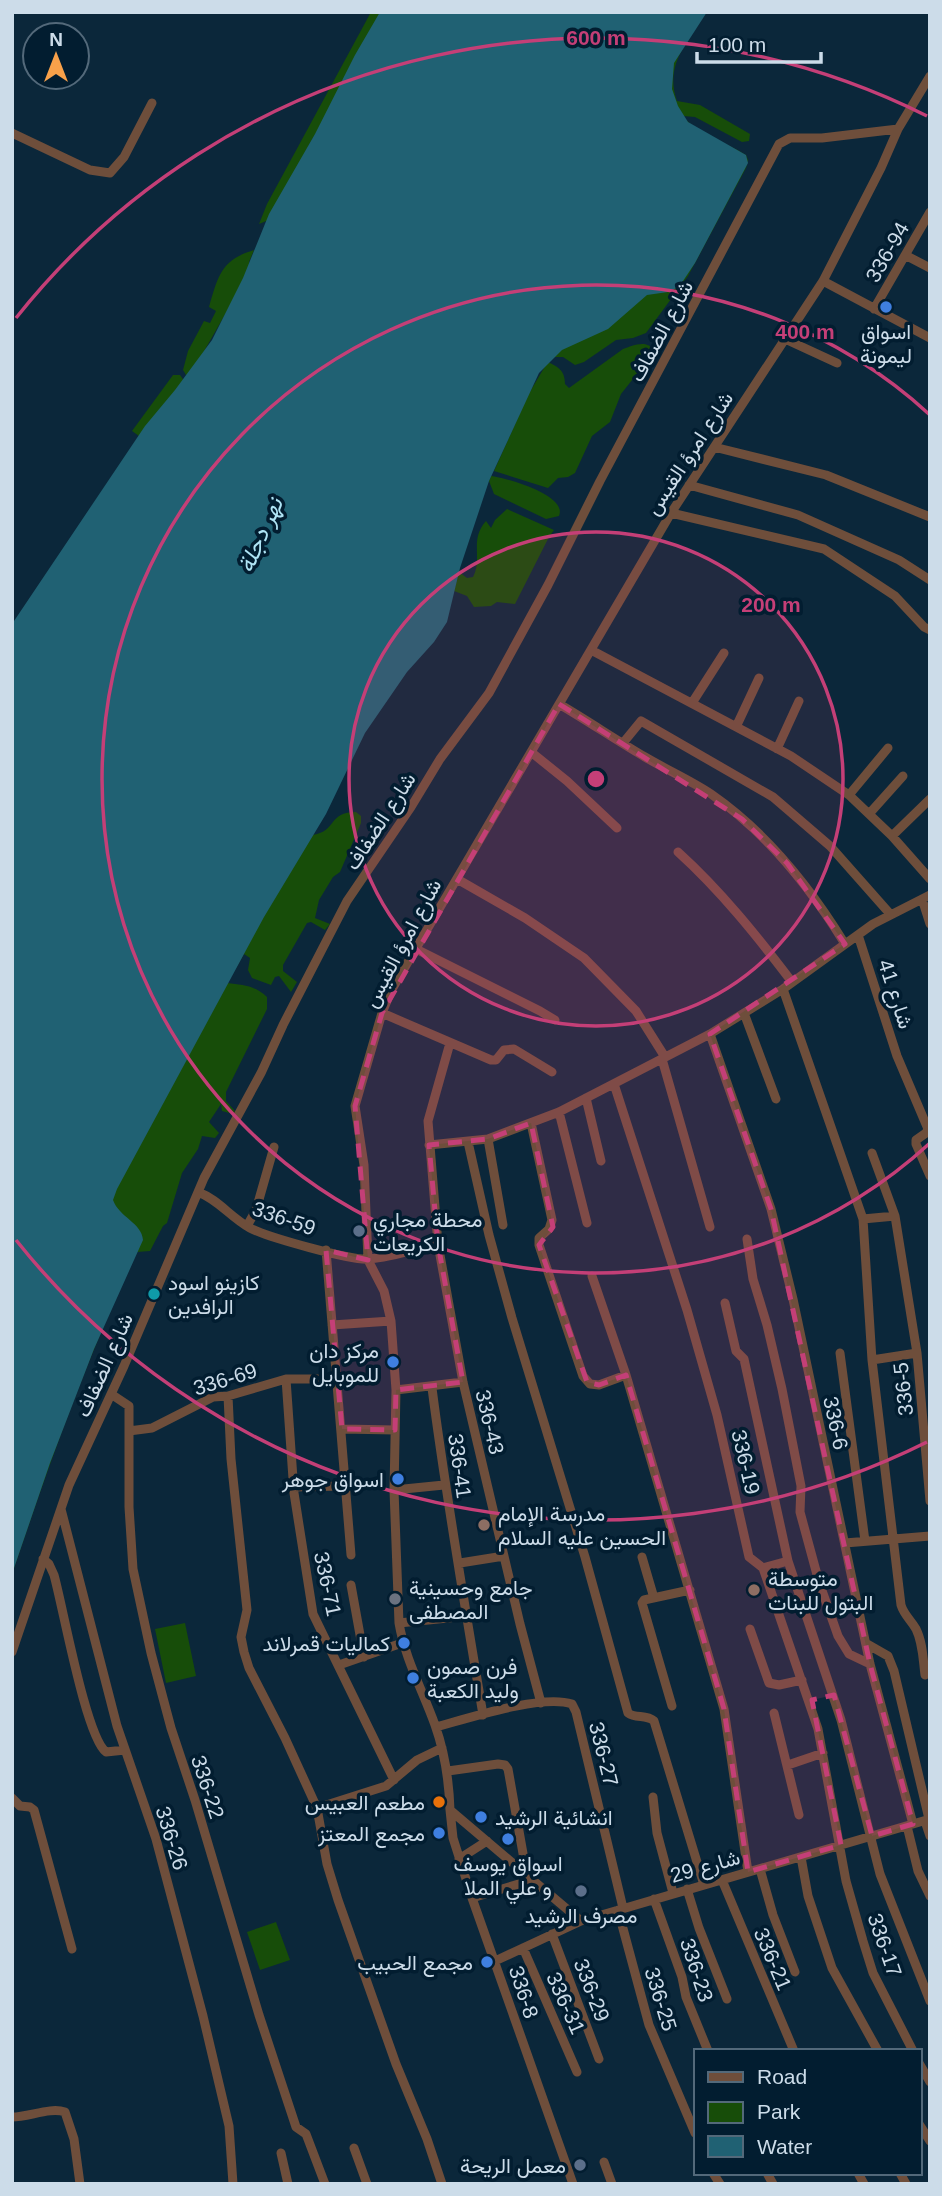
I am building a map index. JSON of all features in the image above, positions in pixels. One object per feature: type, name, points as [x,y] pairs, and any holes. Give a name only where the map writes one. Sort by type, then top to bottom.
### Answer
[{"type":"street","name":"شارع امرؤ القيس","points":[[450,1810],[448,1771],[442,1748],[402,1643],[399,1623],[394,1490],[396,1390],[391,1321],[384,1291],[368,1260],[364,1165],[355,1106],[391,991],[671,513],[822,281],[881,168],[898,129],[928,82]]},
{"type":"street","points":[[12,133],[90,170],[110,173],[124,157],[152,103]]},
{"type":"street","name":"شارع الضفاف","points":[[12,1652],[61,1507],[198,1192],[347,901],[440,759],[489,692],[542,597],[600,481],[779,144],[790,138],[822,138],[898,129]]},
{"type":"street","name":"336-94","points":[[874,309],[930,212]]},
{"type":"street","points":[[905,255],[930,268]]},
{"type":"street","points":[[822,281],[930,338]]},
{"type":"street","points":[[785,339],[837,363]]},
{"type":"street","points":[[714,447],[826,475],[930,517]]},
{"type":"street","points":[[689,485],[798,515],[899,560],[930,580]]},
{"type":"street","points":[[671,513],[824,549],[895,596],[930,630]]},
{"type":"street","points":[[590,650],[777,748],[849,795],[928,872]]},
{"type":"street","points":[[692,704],[723,653]]},
{"type":"street","points":[[736,727],[759,678]]},
{"type":"street","points":[[777,748],[799,701]]},
{"type":"street","points":[[559,704],[709,793],[742,819],[787,863],[822,907],[845,944]]},
{"type":"street","points":[[623,743],[641,721],[773,797],[830,846],[891,915]]},
{"type":"street","points":[[849,795],[888,748]]},
{"type":"street","points":[[531,752],[567,781],[617,828]]},
{"type":"street","points":[[869,814],[903,776]]},
{"type":"street","points":[[892,836],[930,799]]},
{"type":"street","points":[[678,852],[704,875],[747,923],[792,982]]},
{"type":"street","points":[[457,879],[525,918],[584,958],[636,1011],[664,1058],[710,1227]]},
{"type":"street","points":[[429,1145],[488,1139],[559,1112],[709,1034],[783,989],[858,935],[926,897],[930,924]]},
{"type":"street","name":"شارع 41","points":[[858,935],[897,1056],[928,1129],[916,1140],[916,1144],[930,1176]]},
{"type":"street","points":[[416,949],[555,1020]]},
{"type":"street","points":[[783,989],[863,1219],[872,1360],[901,1605],[904,1616],[915,1626],[921,1641],[925,1675]]},
{"type":"street","points":[[382,1013],[491,1060],[496,1060],[504,1050],[514,1049],[552,1072]]},
{"type":"street","points":[[744,1013],[776,1098]]},
{"type":"street","name":"336-6","points":[[709,1034],[771,1209],[793,1299],[870,1664],[910,1825],[918,1871],[930,1896]]},
{"type":"street","name":"336-43","points":[[450,1043],[428,1121],[438,1244],[463,1382],[503,1556],[541,1703]]},
{"type":"street","name":"336-19","points":[[614,1084],[687,1310],[717,1415],[749,1557],[763,1568],[818,1729],[841,1845]]},
{"type":"street","points":[[586,1098],[601,1161]]},
{"type":"street","points":[[559,1112],[587,1223]]},
{"type":"street","points":[[531,1123],[552,1220],[549,1230],[539,1238],[539,1245],[583,1376],[590,1384],[599,1385],[625,1375]]},
{"type":"street","points":[[488,1139],[503,1225]]},
{"type":"street","points":[[468,1142],[506,1295],[585,1558],[628,1713],[650,1717],[654,1721],[704,1885]]},
{"type":"street","points":[[247,1226],[256,1210],[274,1147]]},
{"type":"street","name":"336-5","points":[[872,1153],[895,1216],[917,1353],[930,1501]]},
{"type":"street","name":"336-59","points":[[198,1192],[212,1198],[247,1226],[266,1235],[368,1260]]},
{"type":"street","points":[[863,1219],[895,1216]]},
{"type":"street","points":[[747,1239],[753,1279],[767,1325],[801,1486],[800,1512],[819,1582],[838,1636],[849,1654],[870,1664]]},
{"type":"street","points":[[368,1260],[438,1244]]},
{"type":"street","points":[[326,1250],[351,1555]]},
{"type":"street","points":[[592,1276],[625,1375],[724,1709],[748,1872]]},
{"type":"street","points":[[725,1303],[736,1352],[744,1359],[788,1561],[841,1720],[880,1874],[930,2001]]},
{"type":"street","points":[[332,1325],[391,1321]]},
{"type":"street","points":[[840,1353],[865,1541]]},
{"type":"street","points":[[872,1360],[917,1353]]},
{"type":"street","name":"336-69","points":[[129,1431],[152,1428],[213,1397],[228,1396],[286,1379],[336,1379]]},
{"type":"street","name":"336-71","points":[[286,1379],[293,1487],[313,1614],[394,1780]]},
{"type":"street","points":[[396,1390],[432,1388],[463,1382]]},
{"type":"street","name":"336-41","points":[[432,1388],[444,1485],[460,1563],[483,1714]]},
{"type":"street","name":"336-22","points":[[111,1394],[129,1406],[129,1507],[133,1569],[170,1728],[195,1800],[255,2003],[296,2127],[306,2134],[325,2184]]},
{"type":"street","points":[[228,1396],[231,1459],[247,1609],[241,1637],[244,1652],[249,1668],[317,1808],[327,1864],[338,1900],[442,2184]]},
{"type":"street","points":[[342,1429],[395,1430]]},
{"type":"street","points":[[394,1490],[444,1485]]},
{"type":"street","points":[[293,1487],[345,1486]]},
{"type":"street","name":"336-26","points":[[61,1507],[81,1592],[125,1750],[156,1839],[203,2016],[229,2126],[233,2184]]},
{"type":"street","points":[[845,1543],[930,1536]]},
{"type":"street","points":[[460,1563],[503,1556]]},
{"type":"street","points":[[642,1557],[654,1598]]},
{"type":"street","points":[[43,1559],[49,1564],[54,1575],[77,1675],[98,1742],[106,1752],[125,1750]]},
{"type":"street","points":[[763,1568],[788,1561]]},
{"type":"street","points":[[351,1585],[364,1657]]},
{"type":"street","points":[[672,1706],[642,1603],[644,1600],[690,1590]]},
{"type":"street","points":[[399,1623],[467,1616]]},
{"type":"street","points":[[750,1629],[769,1683],[779,1685],[802,1680]]},
{"type":"street","points":[[339,1665],[402,1643]]},
{"type":"street","points":[[867,1644],[888,1656],[894,1671],[930,1836]]},
{"type":"street","name":"336-27","points":[[436,1727],[483,1714],[541,1703],[562,1701],[572,1704],[621,1909]]},
{"type":"street","points":[[774,1713],[799,1815]]},
{"type":"street","points":[[317,1808],[368,1793],[394,1780],[417,1760],[442,1748]]},
{"type":"street","points":[[788,1765],[823,1754]]},
{"type":"street","points":[[448,1771],[505,1765],[530,1878]]},
{"type":"street","points":[[653,1797],[657,1833],[673,1893]]},
{"type":"street","points":[[12,1798],[20,1806],[34,1810],[72,1949]]},
{"type":"street","points":[[450,1810],[581,1921]]},
{"type":"street","name":"336-8","points":[[450,1810],[453,1838],[459,1859],[572,2183]]},
{"type":"street","name":"شارع 29","points":[[495,1961],[581,1921],[928,1820]]},
{"type":"street","points":[[459,1859],[486,1841]]},
{"type":"street","name":"336-17","points":[[841,1845],[846,1881],[873,1973],[912,2049]]},
{"type":"street","points":[[801,1857],[808,1896],[832,1968],[877,2049]]},
{"type":"street","points":[[760,1869],[773,1915],[795,1972]]},
{"type":"street","points":[[472,1898],[530,1878]]},
{"type":"street","name":"336-21","points":[[722,1880],[793,2049]]},
{"type":"street","points":[[687,1889],[727,1999]]},
{"type":"street","name":"336-23","points":[[654,1899],[682,1977],[686,1997],[707,2049]]},
{"type":"street","name":"336-25","points":[[621,1909],[649,2025],[694,2131]]},
{"type":"street","name":"336-29","points":[[552,1934],[599,2059]]},
{"type":"street","name":"336-31","points":[[523,1948],[577,2071]]},
{"type":"street","points":[[921,2066],[930,2082]]},
{"type":"street","points":[[12,2118],[55,2111],[65,2112],[74,2139],[80,2184]]},
{"type":"street","points":[[354,2148],[367,2184]]},
{"type":"street","points":[[281,2153],[288,2184]]},
{"type":"street","points":[[604,2162],[611,2184]]},
{"type":"highlighted area","points":[[559,704],[742,819],[787,863],[845,944],[710,1034],[771,1209],[870,1664],[913,1824],[872,1836],[834,1695],[812,1700],[841,1845],[748,1872],[724,1709],[626,1375],[599,1385],[587,1382],[539,1245],[553,1227],[531,1123],[488,1139],[429,1145],[438,1244],[463,1382],[396,1390],[395,1430],[342,1429],[326,1250],[368,1260],[355,1106],[382,1013]]},
{"type":"green space","points":[[371,12],[393,12],[310,143],[271,219],[259,224],[267,204]]},
{"type":"green space","points":[[707,12],[686,43],[676,65],[674,88],[677,101],[700,105],[750,134],[749,141],[742,142],[695,117],[683,116],[704,133],[746,155],[746,168],[688,276],[646,333],[616,340],[584,362],[575,365],[563,357],[555,357],[548,362],[560,370],[569,388],[623,349],[640,344],[650,346],[648,360],[621,394],[610,422],[592,436],[575,473],[558,478],[548,488],[494,471],[528,395],[547,363],[620,138]]},
{"type":"green space","points":[[254,250],[249,262],[251,269],[191,374],[186,375],[183,370],[188,351],[204,321],[210,323],[216,311],[209,307],[218,278],[234,259]]},
{"type":"green space","points":[[173,375],[180,375],[185,382],[154,416],[22,611],[139,436],[132,431]]},
{"type":"green space","points":[[491,476],[522,484],[546,495],[559,508],[559,516],[546,519],[494,494],[489,481]]},
{"type":"green space","points":[[507,509],[554,530],[515,604],[497,602],[491,606],[474,607],[467,596],[454,591],[459,572],[467,578],[473,577],[481,528],[486,521],[491,528]]},
{"type":"green space","points":[[356,812],[361,816],[361,823],[340,872],[333,877],[319,900],[315,918],[330,924],[325,930],[311,922],[307,923],[283,965],[283,971],[297,982],[291,992],[279,976],[275,977],[271,985],[252,978],[248,970],[250,958],[244,954],[227,983],[253,988],[267,997],[267,1009],[226,1092],[226,1101],[235,1111],[233,1114],[222,1111],[221,1104],[209,1122],[219,1133],[215,1138],[202,1136],[198,1149],[182,1173],[167,1223],[150,1251],[137,1252],[85,1371],[12,1574],[100,1211],[247,947],[242,942],[313,835],[326,830],[341,815]]},
{"type":"green space","points":[[185,1623],[196,1676],[166,1683],[155,1629]]},
{"type":"green space","points":[[276,1922],[290,1960],[260,1970],[247,1932]]},
{"type":"water","name":"نهر دجلة","points":[[380,12],[707,12],[674,63],[672,89],[688,122],[746,155],[748,163],[695,263],[679,287],[668,292],[647,295],[608,329],[562,350],[539,373],[489,481],[460,568],[447,622],[434,642],[407,672],[365,733],[326,814],[264,917],[117,1189],[113,1200],[116,1206],[139,1229],[143,1240],[94,1349],[50,1463],[12,1574],[12,624],[145,426],[212,340],[243,278],[269,214]]},
{"type":"place","name":"اسواق ليمونة","points":[[886,307]]},
{"type":"place","name":"محطة مجاري الكريعات","points":[[359,1231]]},
{"type":"place","name":"كازينو اسود الرافدين","points":[[154,1294]]},
{"type":"place","name":"مركز دان للموبايل","points":[[393,1362]]},
{"type":"place","name":"اسواق جوهر","points":[[398,1479]]},
{"type":"place","name":"مدرسة الإمام الحسين عليه السلام","points":[[484,1525]]},
{"type":"place","name":"متوسطة البتول للبنات","points":[[754,1590]]},
{"type":"place","name":"جامع وحسينية المصطفى","points":[[395,1599]]},
{"type":"place","name":"كماليات قمرلاند","points":[[404,1643]]},
{"type":"place","name":"فرن صمون وليد الكعبة","points":[[413,1678]]},
{"type":"place","name":"مطعم العبيس","points":[[439,1802]]},
{"type":"place","name":"انشائية الرشيد","points":[[481,1817]]},
{"type":"place","name":"مجمع المعتز","points":[[439,1833]]},
{"type":"place","name":"اسواق يوسف و علي الملا","points":[[508,1839]]},
{"type":"place","name":"مصرف الرشيد","points":[[581,1891]]},
{"type":"place","name":"مجمع الحبيب","points":[[487,1962]]},
{"type":"place","name":"معمل الريحة","points":[[580,2165]]}]
